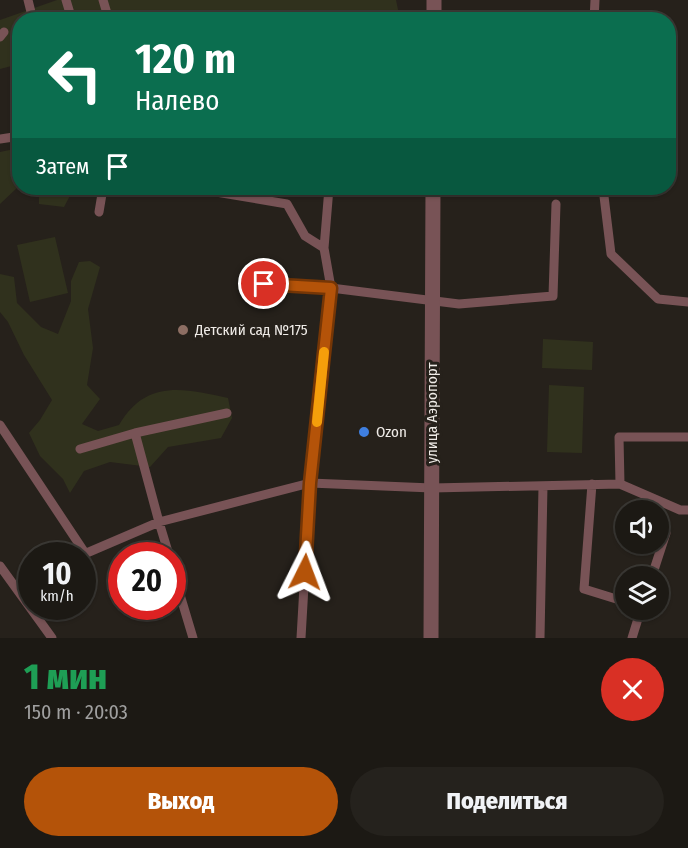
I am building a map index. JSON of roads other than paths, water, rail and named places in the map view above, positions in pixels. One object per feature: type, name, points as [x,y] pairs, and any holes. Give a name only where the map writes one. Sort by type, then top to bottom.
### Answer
[{"type":"street","name":"улица Аэропорт","points":[[431,638],[434,195]]},
{"type":"lane","points":[[99,212],[102,195]]},
{"type":"lane","points":[[234,195],[287,204],[305,236],[324,249]]},
{"type":"lane","points":[[302,638],[310,483],[331,288],[324,249],[328,195]]},
{"type":"lane","points":[[604,195],[611,254],[658,299],[688,302]]},
{"type":"lane","points":[[264,284],[331,288],[433,302],[459,303],[553,296],[556,204]]},
{"type":"lane","points":[[80,449],[135,433],[227,413]]},
{"type":"lane","points":[[0,425],[76,542]]},
{"type":"lane","points":[[135,433],[165,542]]},
{"type":"lane","points":[[620,484],[619,437],[688,437]]},
{"type":"lane","points":[[96,549],[159,522],[310,483],[432,488],[620,484],[680,510],[688,510]]},
{"type":"lane","points":[[592,484],[584,589],[615,599]]},
{"type":"lane","points":[[540,638],[543,486]]},
{"type":"lane","points":[[0,566],[18,587]]},
{"type":"lane","points":[[186,615],[193,638]]},
{"type":"lane","points":[[41,620],[52,638]]},
{"type":"lane","points":[[632,638],[638,620]]},
{"type":"place","name":"Детский сад №175","points":[[183,330]]},
{"type":"place","name":"Ozon","points":[[364,432]]}]
